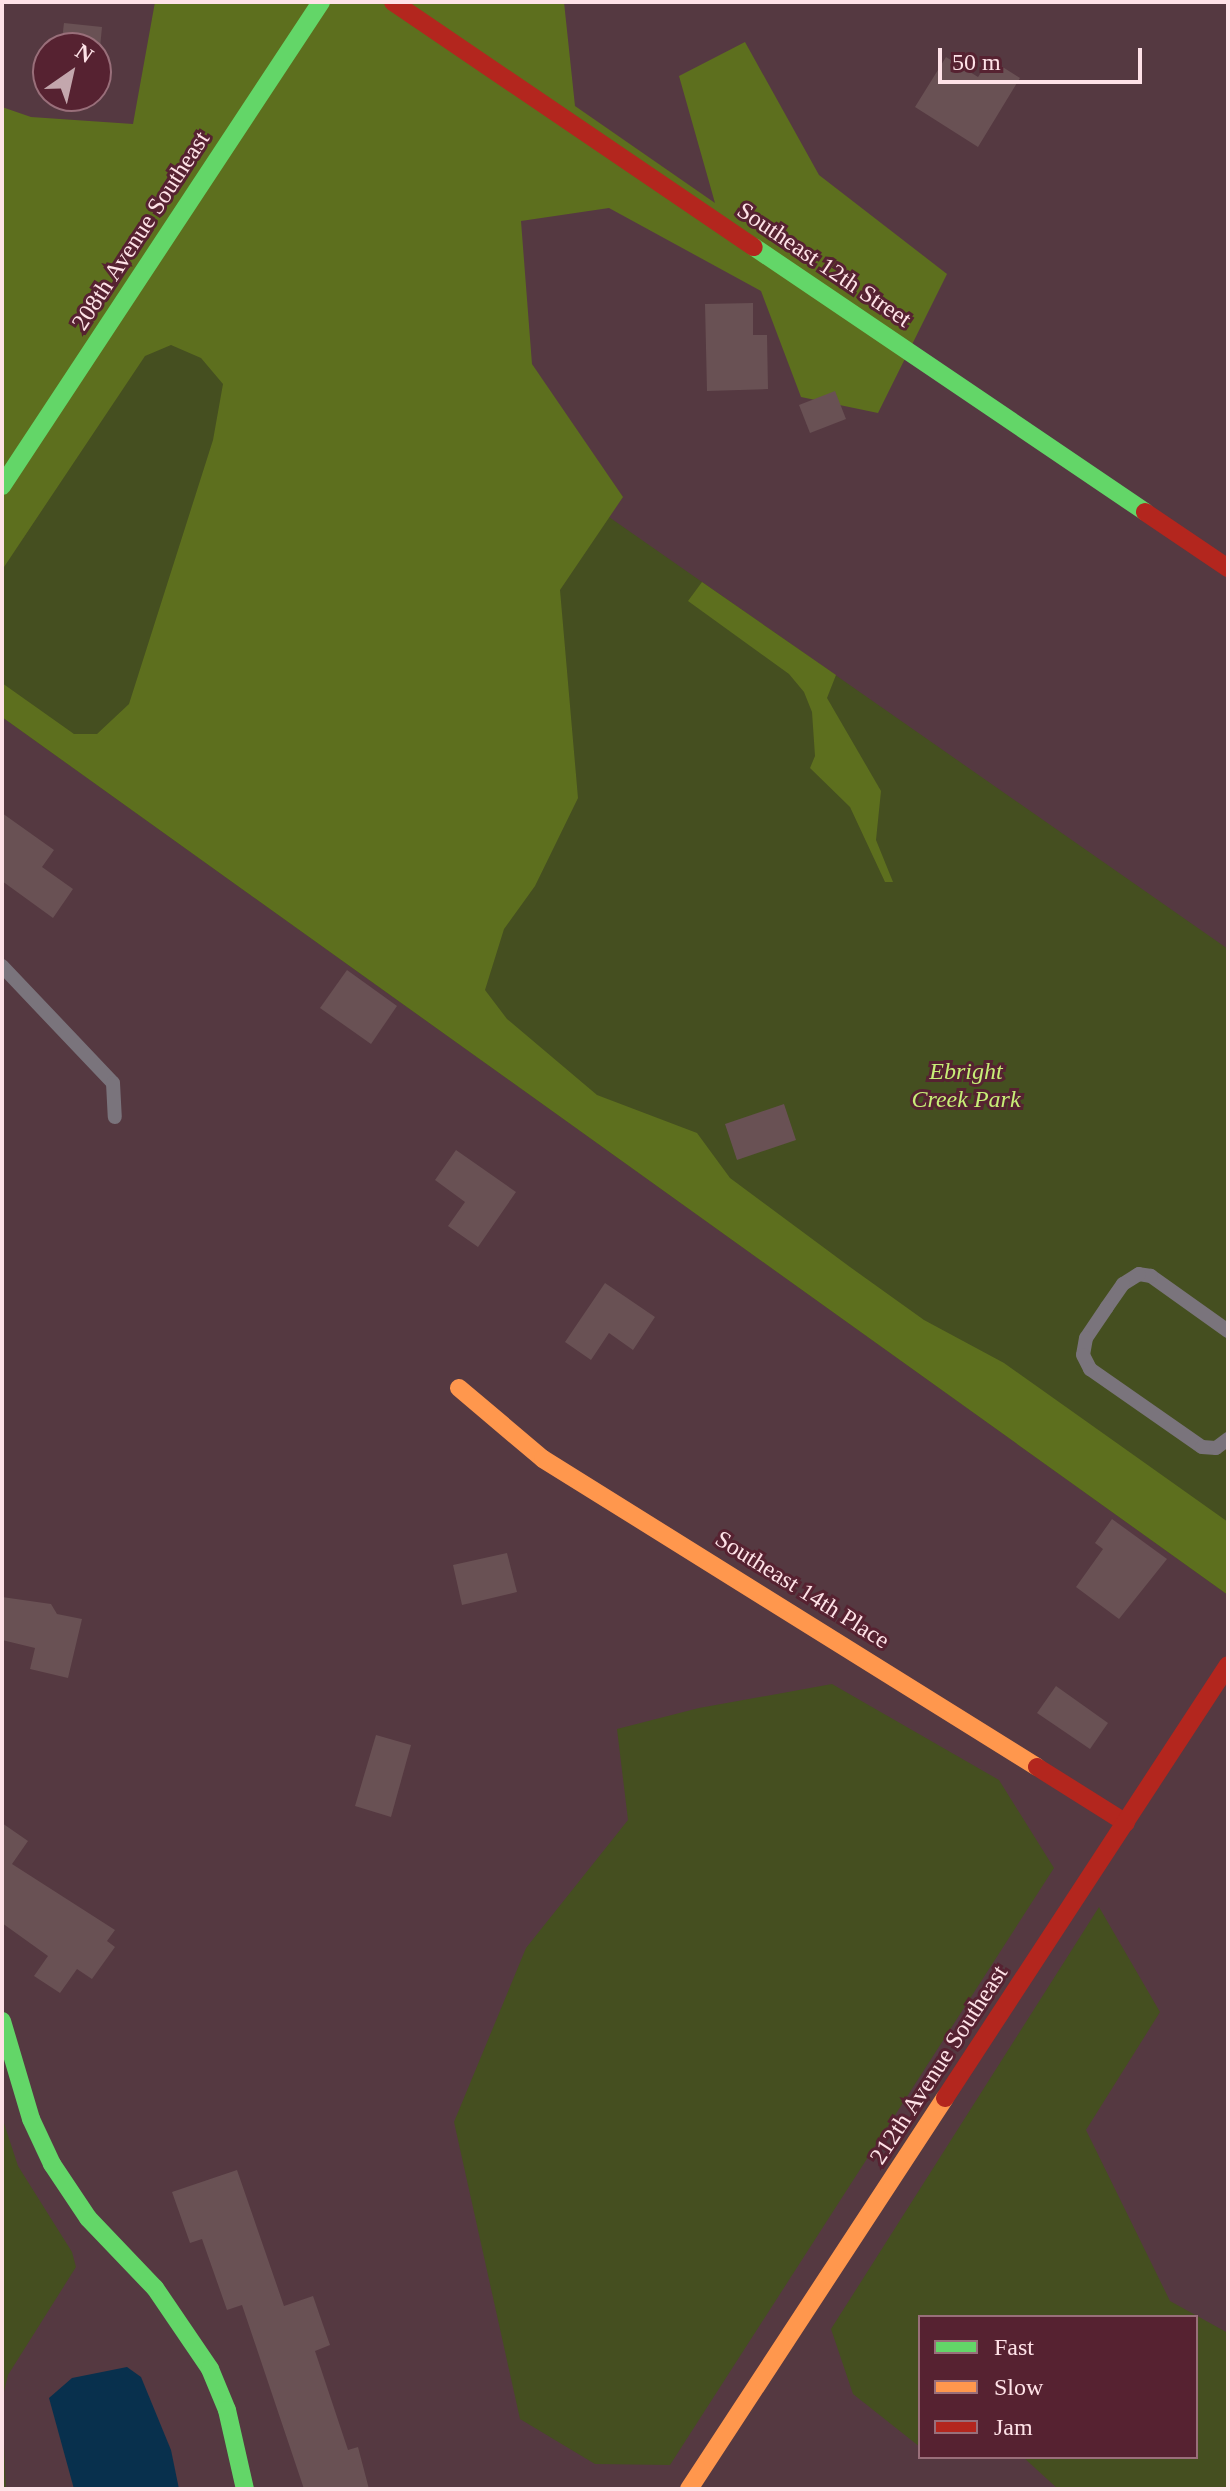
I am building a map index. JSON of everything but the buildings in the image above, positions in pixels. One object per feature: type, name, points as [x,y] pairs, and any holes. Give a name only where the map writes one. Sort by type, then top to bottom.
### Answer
[{"type":"street","name":"208th Avenue Southeast","points":[[2,486],[321,2]]},
{"type":"street","name":"Southeast 12th Street","points":[[393,2],[1228,568]]},
{"type":"street","name":"Southeast 14th Place","points":[[459,1388],[543,1459],[1126,1823]]},
{"type":"street","name":"212th Avenue Southeast","points":[[689,2489],[1228,1665]]},
{"type":"street","points":[[2,2021],[31,2119],[52,2164],[88,2218],[155,2288],[210,2369],[227,2410],[245,2489]]},
{"type":"lane","points":[[2,966],[113,1083],[115,1117]]},
{"type":"lane","points":[[1228,1331],[1151,1276],[1139,1274],[1123,1284],[1107,1307],[1086,1338],[1083,1355],[1090,1369],[1202,1447],[1216,1448],[1228,1439]]},
{"type":"green space","points":[[155,2],[564,2],[575,106],[715,203],[679,76],[745,42],[819,175],[947,274],[878,413],[801,397],[761,291],[609,208],[521,221],[532,364],[623,497],[560,590],[578,798],[535,886],[504,929],[485,990],[507,1019],[597,1095],[697,1133],[730,1178],[850,1267],[924,1320],[1004,1363],[1228,1522],[1228,1595],[2,717],[2,683],[74,734],[97,734],[129,704],[213,440],[223,384],[201,358],[171,345],[145,356],[2,570],[2,107],[31,117],[133,124]]},
{"type":"green space","name":"Ebright Creek Park","points":[[192,226],[1228,949],[1228,1595],[2,717],[2,516]]},
{"type":"green space","points":[[702,582],[836,675],[827,698],[881,791],[876,840],[893,882],[885,882],[850,807],[810,768],[815,756],[812,712],[804,692],[789,674],[688,601]]},
{"type":"green space","points":[[832,1684],[999,1780],[1054,1868],[670,2465],[595,2464],[520,2419],[454,2122],[526,1948],[628,1820],[617,1729],[699,1708]]},
{"type":"green space","points":[[1099,1907],[1160,2012],[1086,2130],[1170,2301],[1195,2315],[918,2315],[918,2445],[853,2394],[831,2329]]},
{"type":"green space","points":[[2,2117],[18,2166],[72,2252],[76,2267],[8,2375],[2,2400]]},
{"type":"green space","points":[[1198,2316],[1228,2333],[1228,2489],[1058,2489],[1025,2459],[1198,2459]]},
{"type":"green space","points":[[2,2400],[6,2489],[2,2489]]},
{"type":"water","points":[[127,2367],[141,2377],[171,2450],[179,2489],[74,2489],[49,2398],[72,2378]]},
{"type":"traffic: fast","points":[[2,486],[321,2]]},
{"type":"traffic: fast","points":[[754,247],[1145,512]]},
{"type":"traffic: fast","points":[[2,2021],[31,2119],[52,2164],[88,2218],[155,2288],[210,2369],[227,2410],[245,2489]]},
{"type":"traffic: slow","points":[[459,1388],[543,1459],[1037,1767]]},
{"type":"traffic: slow","points":[[689,2489],[945,2098]]},
{"type":"traffic: jam","points":[[393,2],[754,247]]},
{"type":"traffic: jam","points":[[1145,512],[1228,568]]},
{"type":"traffic: jam","points":[[945,2098],[1228,1665]]},
{"type":"traffic: jam","points":[[1037,1767],[1126,1823]]}]
